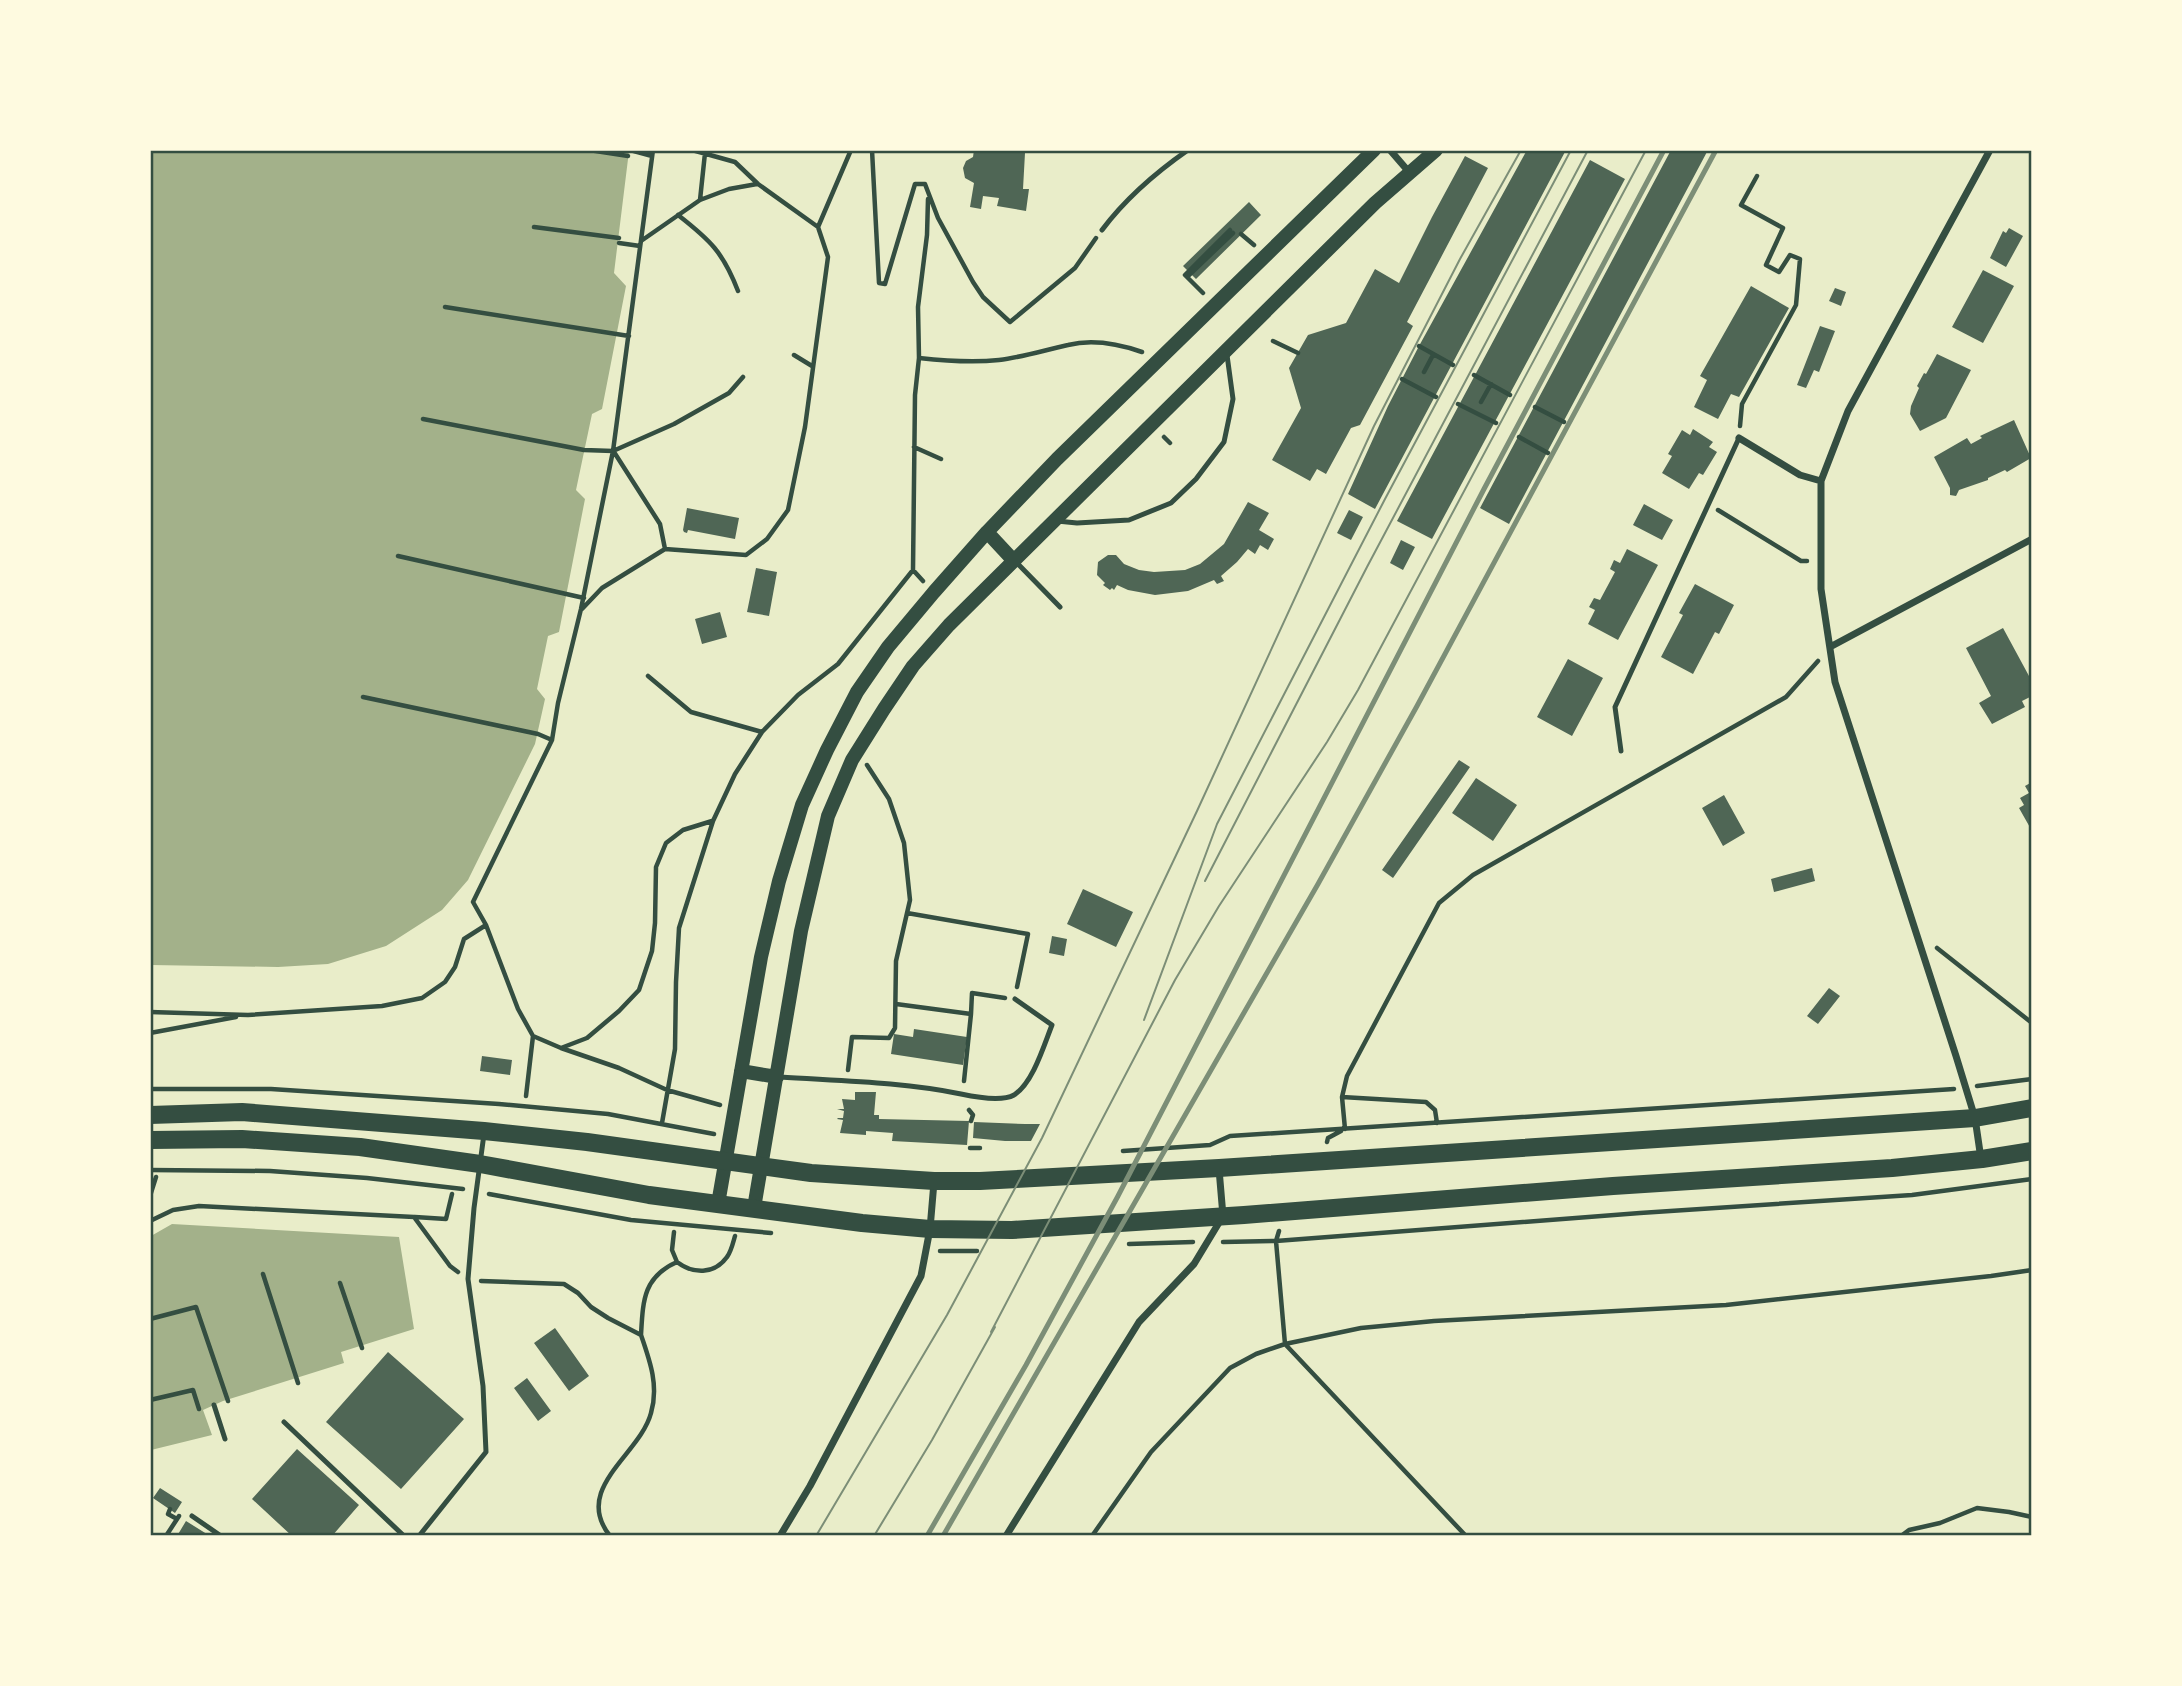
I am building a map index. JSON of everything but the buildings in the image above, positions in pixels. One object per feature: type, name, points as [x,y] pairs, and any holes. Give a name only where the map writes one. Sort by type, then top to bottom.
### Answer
[{"type":"main road","points":[[718,1204],[761,957],[779,881],[802,806],[857,692],[888,647],[988,532],[1160,358],[1374,150]]},
{"type":"main road","points":[[754,1209],[801,931],[828,816],[857,752],[913,666],[949,625],[1375,203],[1436,150]]},
{"type":"main road","points":[[988,532],[1013,560]]},
{"type":"main road","points":[[741,1071],[777,1077]]},
{"type":"main road","points":[[150,1115],[242,1112],[484,1131],[587,1142],[837,1176],[980,1181],[1219,1168],[1975,1118],[2032,1108]]},
{"type":"main road","points":[[150,1140],[242,1139],[360,1147],[480,1164],[588,1185],[862,1223],[1012,1230],[1892,1168],[2032,1151]]},
{"type":"street","points":[[1390,150],[1409,172]]},
{"type":"street","points":[[1982,1159],[1975,1118],[1835,682],[1821,589],[1821,481],[1848,411],[1990,150]]},
{"type":"street","points":[[1739,438],[1800,475],[1821,481]]},
{"type":"street","points":[[1830,647],[2032,539]]},
{"type":"street","points":[[1006,1535],[1139,1322],[1194,1265],[1223,1216],[1219,1168]]},
{"type":"street","points":[[780,1535],[810,1486],[921,1276],[930,1228],[934,1181]]},
{"type":"lane","points":[[1102,230],[1119,208],[1160,170],[1188,150]]},
{"type":"lane","points":[[1054,520],[1077,523],[1129,520],[1171,503],[1196,480],[1224,442],[1233,399],[1227,350]]},
{"type":"lane","points":[[1621,751],[1615,707],[1739,438]]},
{"type":"lane","points":[[1013,560],[1060,607]]},
{"type":"lane","points":[[777,1077],[915,1086],[990,1099],[1013,1096],[1025,1084],[1035,1066],[1052,1025],[1015,999]]},
{"type":"lane","points":[[419,1535],[486,1452],[484,1386],[468,1279],[484,1131]]},
{"type":"lane","points":[[214,1405],[225,1439]]},
{"type":"lane","points":[[284,1422],[404,1535]]},
{"type":"lane","points":[[192,1516],[221,1535]]},
{"type":"path","points":[[526,1096],[533,1036],[518,1009],[486,925],[473,902],[552,740],[613,451],[652,153],[589,150]]},
{"type":"path","points":[[581,609],[602,588],[665,549],[746,555],[767,539],[788,510],[805,427],[828,257],[818,227],[758,184],[735,162],[692,150]]},
{"type":"path","points":[[818,227],[851,150]]},
{"type":"path","points":[[872,150],[879,283],[885,284],[915,184],[925,184],[938,218],[983,297],[1010,322],[1075,268],[1102,230]]},
{"type":"path","points":[[700,200],[705,153]]},
{"type":"path","points":[[1739,438],[1742,404],[1796,305],[1800,259],[1790,255],[1779,272],[1766,265],[1783,228],[1741,205],[1757,176]]},
{"type":"path","points":[[534,227],[641,244],[700,200],[729,189],[758,184]]},
{"type":"path","points":[[662,1123],[675,1049],[679,928],[713,821],[735,775],[762,732],[798,695],[838,664],[913,570],[918,307],[927,235],[928,196]]},
{"type":"path","points":[[678,215],[705,236],[721,256],[738,291]]},
{"type":"path","points":[[1216,306],[1185,275],[1232,231]]},
{"type":"path","points":[[445,307],[629,336]]},
{"type":"path","points":[[1273,341],[1298,353]]},
{"type":"path","points":[[919,358],[953,362],[1000,360],[1041,353],[1070,344],[1099,342],[1127,347],[1160,358]]},
{"type":"path","points":[[1419,346],[1453,365]]},
{"type":"path","points":[[794,355],[812,366]]},
{"type":"path","points":[[1424,372],[1433,355]]},
{"type":"path","points":[[1474,375],[1510,395]]},
{"type":"path","points":[[423,419],[584,450],[613,451],[674,424],[729,393],[743,376]]},
{"type":"path","points":[[1402,379],[1436,397]]},
{"type":"path","points":[[1481,402],[1491,384]]},
{"type":"path","points":[[1458,404],[1496,423]]},
{"type":"path","points":[[1535,407],[1564,422]]},
{"type":"path","points":[[1164,437],[1170,443]]},
{"type":"path","points":[[1519,437],[1548,453]]},
{"type":"path","points":[[914,447],[941,459]]},
{"type":"path","points":[[613,451],[660,524],[665,549]]},
{"type":"path","points":[[1709,504],[1801,561],[1821,562]]},
{"type":"path","points":[[398,555],[583,598]]},
{"type":"path","points":[[913,570],[934,592]]},
{"type":"path","points":[[1345,1129],[1342,1097],[1347,1076],[1439,903],[1473,875],[1786,698],[1830,647]]},
{"type":"path","points":[[648,676],[691,712],[762,732]]},
{"type":"path","points":[[363,697],[538,734],[552,740]]},
{"type":"path","points":[[846,1081],[852,1037],[889,1038],[895,1028],[896,961],[910,900],[904,843],[889,799],[857,752]]},
{"type":"path","points":[[561,1048],[587,1038],[619,1011],[639,989],[652,951],[656,867],[666,843],[683,830],[713,821]]},
{"type":"path","points":[[907,913],[1028,934],[1015,999],[972,993],[963,1095]]},
{"type":"path","points":[[150,1012],[248,1015],[382,1006],[422,998],[445,982],[455,967],[464,939],[486,925]]},
{"type":"path","points":[[1917,932],[2032,1023]]},
{"type":"path","points":[[897,1004],[971,1014]]},
{"type":"path","points":[[150,1033],[248,1015]]},
{"type":"path","points":[[533,1036],[619,1068],[667,1090],[734,1108]]},
{"type":"path","points":[[1984,1086],[2032,1079]]},
{"type":"path","points":[[150,1089],[271,1089],[499,1104],[608,1114],[708,1133]]},
{"type":"path","points":[[1117,1152],[1210,1145],[1230,1136],[1946,1090]]},
{"type":"path","points":[[1342,1097],[1426,1102],[1435,1110],[1437,1124]]},
{"type":"path","points":[[970,1148],[980,1148]]},
{"type":"path","points":[[150,1170],[282,1171],[443,1185],[631,1220],[768,1233]]},
{"type":"path","points":[[150,1196],[156,1177]]},
{"type":"path","points":[[1242,1243],[1912,1195],[2032,1179]]},
{"type":"path","points":[[414,1217],[446,1219],[452,1195]]},
{"type":"path","points":[[674,1232],[672,1250],[677,1262],[689,1271],[706,1270],[719,1264],[727,1256],[735,1236]]},
{"type":"path","points":[[1276,1241],[1285,1344],[1466,1535]]},
{"type":"path","points":[[641,1335],[646,1293],[662,1269],[677,1262]]},
{"type":"path","points":[[1092,1535],[1151,1452],[1230,1368],[1256,1354],[1285,1344],[1362,1328],[1434,1321],[1726,1305],[2032,1270]]},
{"type":"path","points":[[263,1274],[298,1383]]},
{"type":"path","points":[[340,1283],[362,1348]]},
{"type":"path","points":[[150,1319],[196,1307],[228,1401]]},
{"type":"path","points":[[150,1400],[193,1390],[201,1415]]},
{"type":"path","points":[[1901,1535],[1977,1508],[2032,1517]]},
{"type":"path","points":[[170,1509],[167,1514],[177,1519]]},
{"type":"path","points":[[166,1535],[183,1510]]},
{"type":"shaded area","points":[[151,151],[629,151],[614,273],[626,286],[602,409],[592,414],[576,490],[585,499],[559,632],[548,636],[537,689],[545,699],[535,744],[468,880],[442,910],[386,946],[328,964],[278,967],[151,965]]},
{"type":"shaded area","points":[[172,1224],[399,1237],[414,1329],[341,1352],[344,1363],[223,1401],[203,1410],[212,1435],[151,1450],[151,1236]]},
{"type":"tram line","points":[[816,1536],[947,1315],[1042,1138],[1197,811],[1374,426],[1460,259],[1521,150]]},
{"type":"tram line","points":[[1144,1020],[1217,824],[1385,499],[1571,150]]},
{"type":"tram line","points":[[1205,881],[1367,567],[1588,150]]},
{"type":"tram line","points":[[874,1536],[995,1327],[991,1332],[1175,980],[1219,906],[1358,690],[1646,150]]},
{"type":"railway","points":[[927,1536],[1026,1365],[1118,1196],[1484,489],[1664,150]]},
{"type":"railway","points":[[943,1536],[1318,884],[1417,706],[1716,150]]}]
